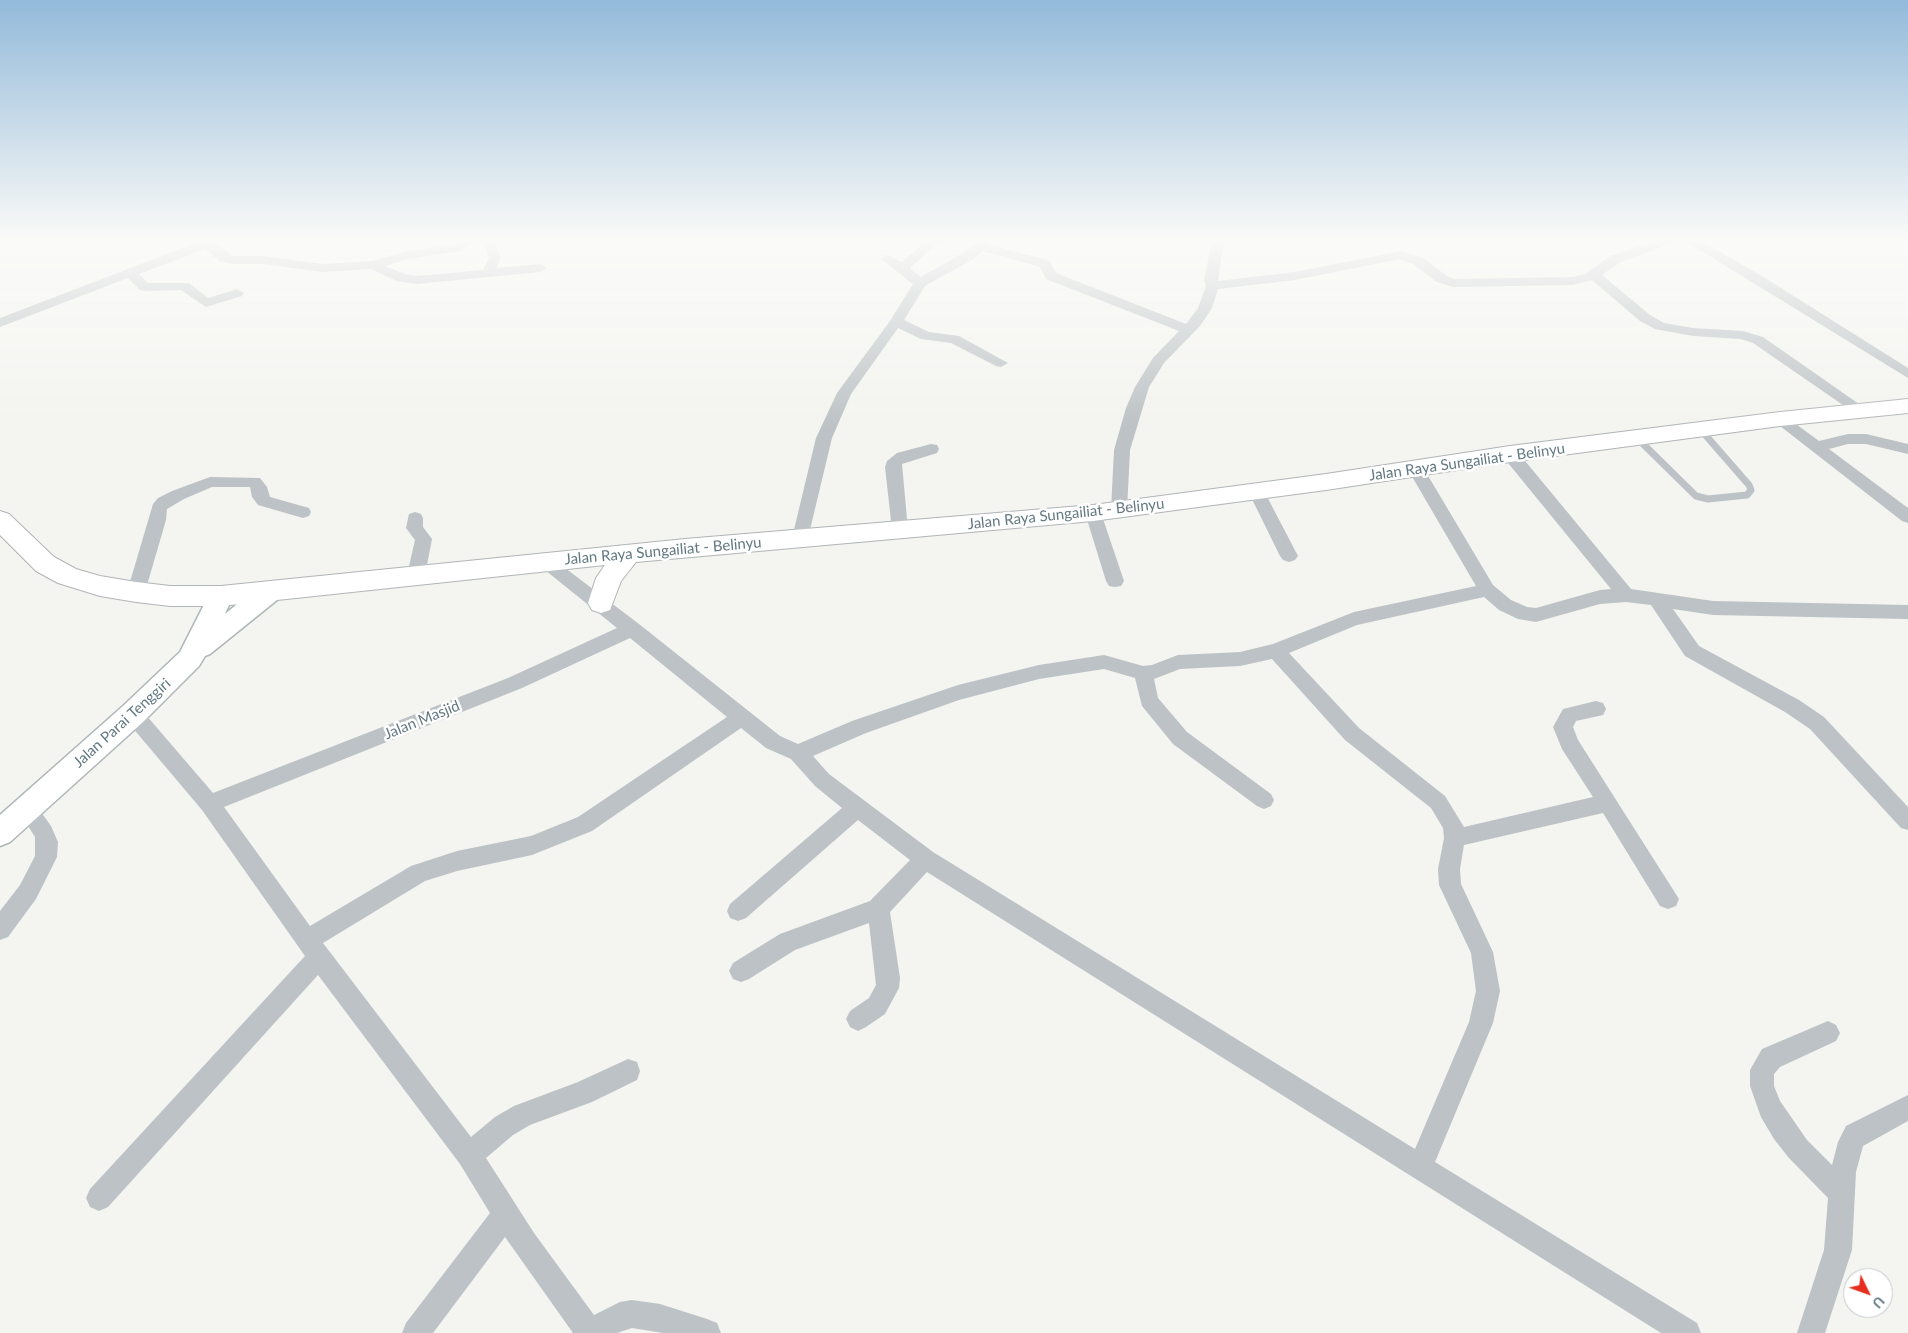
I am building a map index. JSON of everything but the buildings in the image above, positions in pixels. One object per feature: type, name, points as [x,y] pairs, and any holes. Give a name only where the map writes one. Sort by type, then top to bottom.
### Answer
[{"type":"highway","name":"Jalan Raya Sungailiat - Belinyu","points":[[0,520],[30,552],[45,564],[67,576],[100,586],[136,592],[170,596],[221,596],[268,593],[416,575],[628,554],[1093,513],[1510,454],[1908,406]]},
{"type":"highway","points":[[601,603],[609,578],[628,554]]},
{"type":"street","points":[[0,323],[51,303]]},
{"type":"street","points":[[800,538],[819,454],[833,416],[844,393],[908,303]]},
{"type":"street","points":[[1121,303],[1188,330]]},
{"type":"street","points":[[1119,510],[1122,450],[1142,387],[1158,361],[1202,316],[1207,303]]},
{"type":"street","points":[[1627,303],[1645,318],[1660,326],[1693,332],[1743,335],[1758,340],[1861,411]]},
{"type":"street","points":[[1797,303],[1908,374]]},
{"type":"street","points":[[896,322],[926,336],[954,339],[1001,363]]},
{"type":"street","points":[[1780,420],[1908,517]]},
{"type":"street","points":[[1817,447],[1848,439],[1866,439],[1908,449]]},
{"type":"street","points":[[900,530],[893,467],[895,461],[931,449]]},
{"type":"street","points":[[1510,454],[1626,595]]},
{"type":"street","points":[[1415,468],[1487,590],[1504,605],[1529,615],[1546,613],[1600,597],[1626,595],[1713,608],[1908,612]]},
{"type":"street","points":[[136,592],[158,520],[159,508],[164,502],[178,495],[210,482],[254,482],[258,484],[260,497],[264,501],[303,512]]},
{"type":"street","points":[[1256,491],[1289,556]]},
{"type":"street","points":[[1093,513],[1115,581]]},
{"type":"street","points":[[415,518],[414,528],[424,539],[416,575]]},
{"type":"street","points":[[546,562],[601,603],[773,742],[798,753],[822,780],[925,859],[1687,1333]]},
{"type":"street","points":[[798,753],[859,728],[958,693],[1039,672],[1098,662],[1112,663],[1143,673],[1154,672],[1178,662],[1234,659],[1276,650],[1354,619],[1487,590]]},
{"type":"street","points":[[196,651],[268,593]]},
{"type":"street","name":"Jalan Parai Tenggiri","points":[[0,833],[182,668],[196,651],[221,596]]},
{"type":"street","points":[[1657,600],[1692,651],[1705,660],[1792,706],[1817,723],[1908,821]]},
{"type":"street","name":"Jalan Masjid","points":[[209,804],[515,682],[632,629]]},
{"type":"street","points":[[1276,650],[1352,734],[1372,752],[1438,802],[1450,819],[1455,838],[1449,869],[1450,886],[1482,952],[1488,991],[1481,1023],[1420,1168]]},
{"type":"street","points":[[1143,673],[1149,701],[1168,726],[1180,738],[1264,800]]},
{"type":"street","points":[[1596,709],[1570,715],[1563,727],[1569,743],[1668,899]]},
{"type":"street","points":[[133,714],[209,804],[313,949],[469,1155],[505,1215],[590,1333]]},
{"type":"street","points":[[98,1198],[313,949],[419,873],[457,861],[532,845],[585,824],[742,717]]},
{"type":"street","points":[[1455,838],[1608,803]]},
{"type":"street","points":[[738,911],[858,806]]},
{"type":"street","points":[[0,929],[28,892],[46,857],[47,842],[44,833],[27,808]]},
{"type":"street","points":[[742,971],[788,942],[878,909],[925,859]]},
{"type":"street","points":[[858,1019],[877,1006],[887,988],[888,978],[878,909]]},
{"type":"street","points":[[1828,1033],[1771,1058],[1762,1070],[1762,1086],[1770,1108],[1783,1130],[1809,1161],[1842,1193]]},
{"type":"street","points":[[469,1155],[504,1126],[523,1115],[583,1093],[628,1071]]},
{"type":"street","points":[[1812,1333],[1838,1250],[1847,1153],[1855,1135],[1908,1107]]},
{"type":"street","points":[[416,1333],[505,1215]]},
{"type":"street","points":[[595,1333],[607,1322],[620,1316],[632,1314],[660,1318],[707,1333]]},
{"type":"lane","points":[[1637,438],[1696,496],[1708,499],[1746,496],[1751,490],[1750,485],[1701,430]]}]
